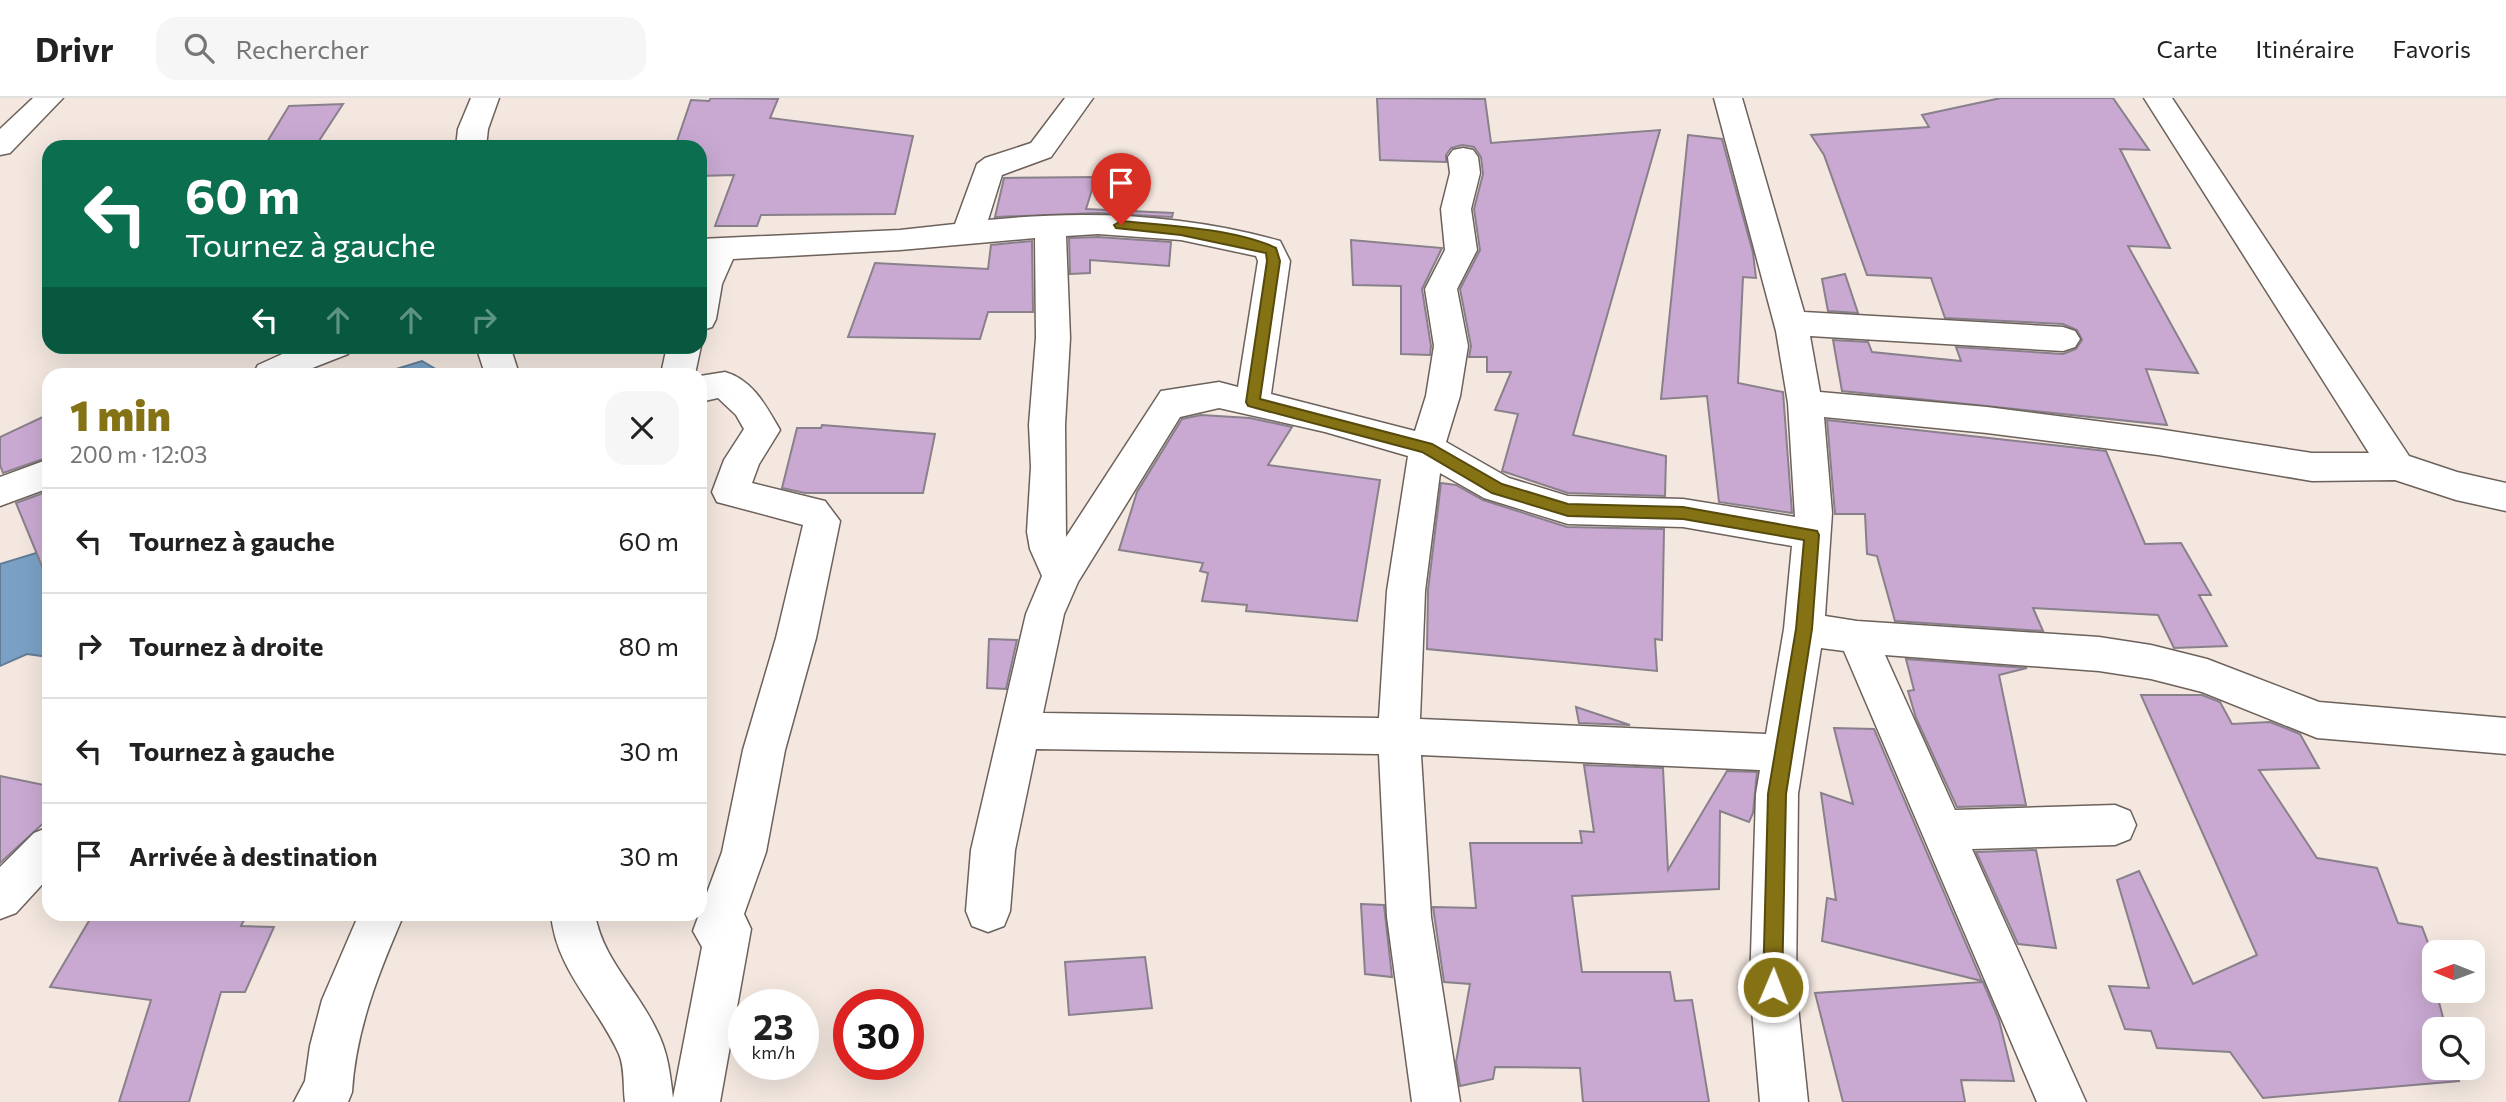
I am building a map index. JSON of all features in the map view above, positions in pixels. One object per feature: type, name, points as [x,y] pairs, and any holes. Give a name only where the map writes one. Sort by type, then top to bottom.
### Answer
[{"type":"street","points":[[0,146],[49,98]]},
{"type":"street","points":[[472,140],[473,129],[485,98]]},
{"type":"street","points":[[968,233],[988,171],[996,165],[1041,150],[1079,98]]},
{"type":"street","points":[[1728,98],[1790,323],[1805,403],[1814,513],[1804,629],[1777,794],[1773,987],[1784,1102]]},
{"type":"street","points":[[2158,98],[2396,466]]},
{"type":"street","points":[[1436,1102],[1409,917],[1399,736],[1400,652],[1413,517],[1427,448],[1443,396],[1451,346],[1441,289],[1461,250],[1456,209],[1465,173],[1463,157]]},
{"type":"street","points":[[1050,226],[1052,338],[1047,425],[1049,467],[1046,532],[1049,549],[1061,576]]},
{"type":"street","points":[[707,277],[711,249],[900,240],[1050,226],[1143,226],[1269,248],[1274,261],[1253,402]]},
{"type":"street","points":[[1790,323],[2063,339]]},
{"type":"street","points":[[281,368],[315,354]]},
{"type":"street","points":[[695,1102],[728,929],[716,931],[744,852],[764,750],[796,638],[822,522],[812,511],[730,492],[742,460],[762,430],[749,406],[725,384],[707,388]]},
{"type":"street","points":[[988,911],[993,850],[1045,614],[1061,576],[1173,400],[1184,405],[1185,401],[1220,395],[1427,448],[1497,488],[1568,510],[1683,513],[1812,535]]},
{"type":"street","points":[[1805,403],[1987,420],[2158,442],[2312,467],[2396,466],[2506,497]]},
{"type":"street","points":[[0,492],[42,476]]},
{"type":"street","points":[[1804,629],[1857,637],[2099,654],[2151,662],[2207,676],[2317,720],[2506,736]]},
{"type":"street","points":[[1857,637],[2062,1102]]},
{"type":"street","points":[[1018,731],[1399,736],[1783,754]]},
{"type":"street","points":[[1942,830],[2115,825]]},
{"type":"street","points":[[0,898],[42,854]]},
{"type":"street","points":[[318,1102],[328,1092],[329,1064],[359,961],[379,921]]},
{"type":"street","points":[[573,921],[572,929],[602,986],[642,1050],[649,1102]]},
{"type":"water","points":[[422,361],[434,368],[399,368]]},
{"type":"water","points":[[42,551],[42,656],[27,654],[0,666],[0,564]]},
{"type":"building","points":[[711,98],[778,99],[770,118],[913,136],[895,214],[761,215],[757,226],[715,226],[734,175],[707,176],[707,140],[677,140],[691,100],[709,101]]},
{"type":"building","points":[[1377,98],[1485,99],[1491,143],[1660,130],[1573,435],[1666,456],[1665,496],[1568,493],[1502,471],[1518,414],[1495,410],[1511,372],[1487,372],[1487,357],[1469,357],[1471,346],[1460,289],[1480,250],[1474,209],[1483,174],[1481,157],[1474,147],[1462,145],[1451,148],[1446,155],[1446,162],[1380,160]]},
{"type":"building","points":[[2001,98],[2113,98],[2149,150],[2120,149],[2170,248],[2128,246],[2198,373],[2146,369],[2167,425],[1842,391],[1833,340],[1868,342],[1872,352],[1961,361],[1956,347],[2063,354],[2076,349],[2082,340],[2077,330],[2063,324],[1945,318],[1931,278],[1867,275],[1824,155],[1811,135],[1929,127],[1922,115]]},
{"type":"building","points":[[343,104],[320,140],[268,140],[289,106]]},
{"type":"building","points":[[1688,135],[1722,139],[1753,253],[1756,278],[1743,277],[1738,383],[1783,392],[1792,513],[1719,502],[1707,396],[1661,399]]},
{"type":"building","points":[[1096,177],[1086,209],[1173,213],[1172,217],[1098,213],[995,217],[1004,178]]},
{"type":"building","points":[[1098,237],[1171,242],[1169,266],[1090,260],[1090,273],[1070,274],[1069,238]]},
{"type":"building","points":[[1351,240],[1442,248],[1422,289],[1430,355],[1401,354],[1401,286],[1353,285]]},
{"type":"building","points":[[1032,241],[1033,312],[988,312],[980,339],[848,337],[875,263],[988,269],[991,245]]},
{"type":"building","points":[[1845,274],[1858,313],[1828,311],[1822,279]]},
{"type":"building","points":[[1201,415],[1250,418],[1292,427],[1268,465],[1380,480],[1357,621],[1246,611],[1247,605],[1202,601],[1208,573],[1200,571],[1203,563],[1119,550],[1137,492],[1182,419]]},
{"type":"building","points":[[42,417],[42,459],[3,473],[0,465],[0,437]]},
{"type":"building","points":[[1827,420],[2106,451],[2145,544],[2181,543],[2211,595],[2199,595],[2227,646],[2174,648],[2158,615],[2033,608],[2043,631],[1895,621],[1877,556],[1867,554],[1865,514],[1835,514]]},
{"type":"building","points":[[822,425],[935,434],[923,493],[805,493],[782,488],[797,428],[821,428]]},
{"type":"building","points":[[1441,483],[1456,485],[1483,500],[1567,527],[1664,529],[1662,640],[1655,639],[1657,671],[1427,649],[1428,590]]},
{"type":"building","points":[[42,494],[42,566],[16,503]]},
{"type":"building","points":[[989,639],[1017,640],[1006,689],[987,688]]},
{"type":"building","points":[[1906,659],[2027,668],[1999,675],[2026,805],[1957,807],[1916,718],[1908,691],[1914,690]]},
{"type":"building","points":[[2141,695],[2202,695],[2220,702],[2232,724],[2270,722],[2300,734],[2319,768],[2259,770],[2317,858],[2377,868],[2398,923],[2422,927],[2427,940],[2422,940],[2422,1003],[2439,1003],[2443,1017],[2422,1017],[2422,1080],[2459,1081],[2263,1098],[2230,1052],[2157,1048],[2151,1031],[2125,1029],[2109,986],[2149,988],[2117,880],[2139,871],[2193,984],[2257,955]]},
{"type":"building","points":[[1576,707],[1630,725],[1579,723]]},
{"type":"building","points":[[1834,728],[1874,729],[1982,981],[1822,941],[1827,898],[1836,900],[1821,793],[1853,804]]},
{"type":"building","points":[[1584,765],[1663,768],[1668,870],[1727,771],[1757,772],[1753,813],[1749,822],[1720,811],[1719,889],[1572,896],[1582,972],[1670,972],[1675,1001],[1692,1000],[1709,1102],[1583,1102],[1580,1068],[1495,1067],[1493,1079],[1460,1086],[1456,1062],[1470,984],[1444,982],[1433,907],[1476,908],[1470,843],[1582,843],[1580,831],[1594,832]]},
{"type":"building","points":[[0,776],[42,785],[42,824],[0,863]]},
{"type":"building","points":[[2036,850],[2056,948],[2018,944],[1976,852]]},
{"type":"building","points":[[1361,904],[1384,905],[1392,977],[1365,974]]},
{"type":"building","points":[[89,921],[244,921],[241,926],[274,927],[245,992],[221,992],[189,1102],[119,1102],[151,1000],[50,987]]},
{"type":"building","points":[[1145,957],[1152,1008],[1069,1015],[1065,962]]},
{"type":"building","points":[[1983,982],[1999,1020],[2014,1081],[1961,1080],[1965,1102],[1843,1102],[1815,993]]},
{"type":"route","points":[[1121,225],[1181,230],[1231,239],[1272,251],[1274,261],[1253,402],[1427,448],[1497,488],[1568,510],[1683,513],[1812,535],[1804,629],[1777,794],[1773,987]]}]
